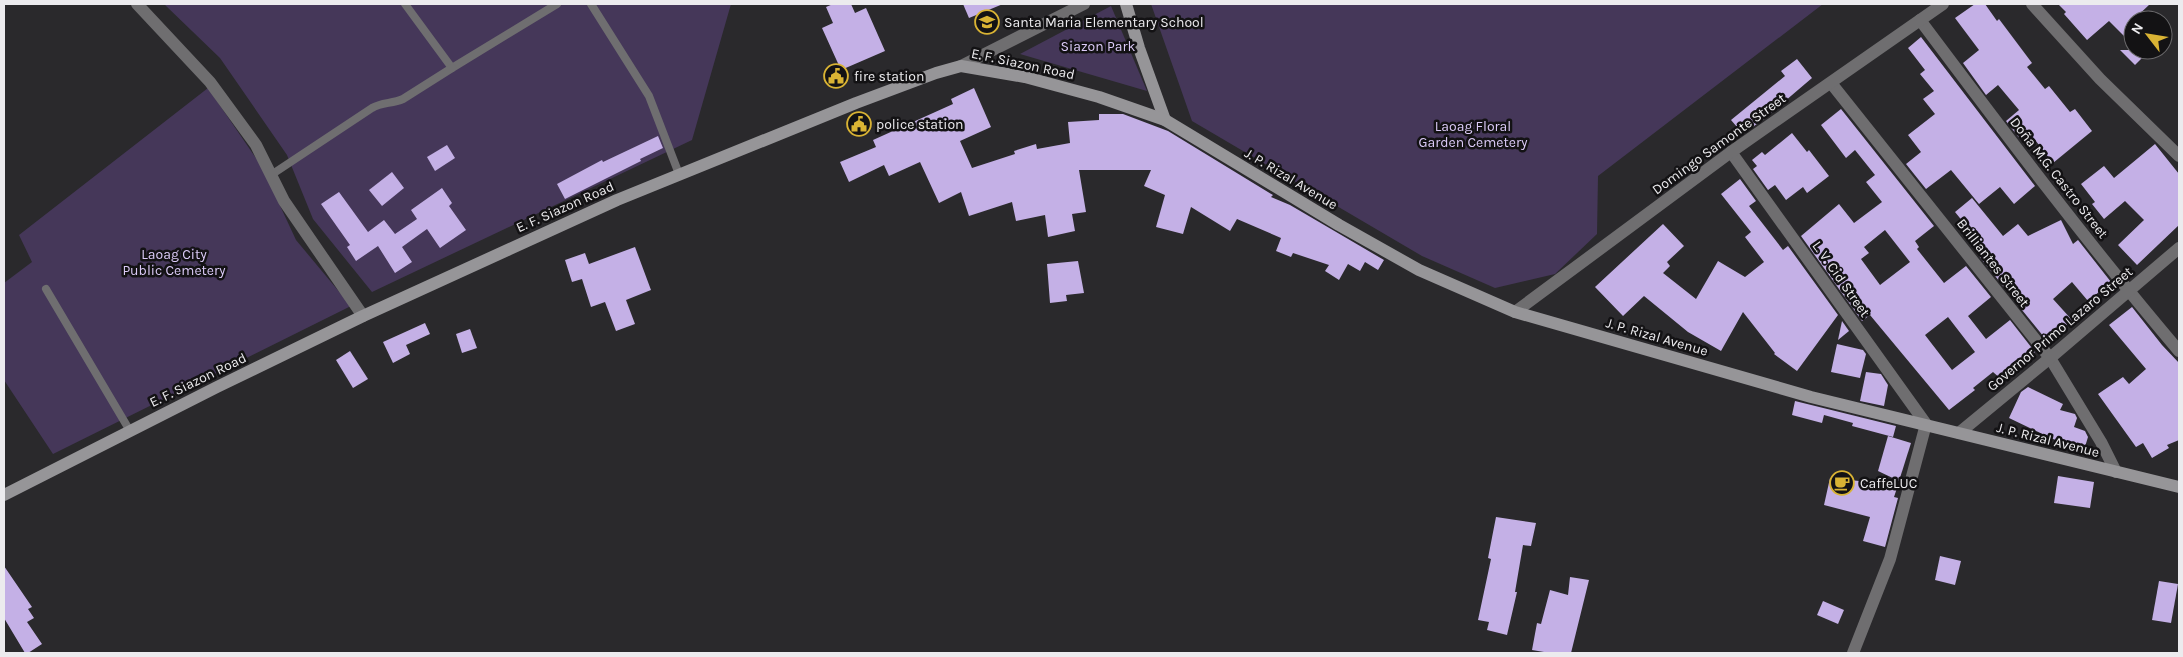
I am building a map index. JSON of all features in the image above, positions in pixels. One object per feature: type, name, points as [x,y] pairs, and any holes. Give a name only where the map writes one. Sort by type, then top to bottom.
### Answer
[{"type":"street","points":[[137,4],[210,82],[256,146],[284,201],[299,224],[364,316]]},
{"type":"street","points":[[961,66],[1084,4]]},
{"type":"street","points":[[1126,4],[1139,48],[1165,120]]},
{"type":"street","name":"Domingo Samonte Street","points":[[1515,312],[1731,152],[1943,4]]},
{"type":"street","points":[[2032,4],[2100,79],[2179,156]]},
{"type":"street","name":"Doña M.G. Castro Street","points":[[1920,20],[2023,159],[2128,291],[2179,351]]},
{"type":"street","name":"E. F. Siazon Road","points":[[4,495],[364,316],[617,200],[865,99],[936,73],[961,66],[1025,78],[1099,97],[1165,120]]},
{"type":"street","name":"Brilliantes Street","points":[[1831,83],[2050,358],[2101,442],[2116,472]]},
{"type":"street","name":"J. P. Rizal Avenue","points":[[1165,120],[1339,225],[1419,270],[1515,312],[1811,397],[2179,486]]},
{"type":"street","name":"L. V. Cid Street","points":[[1731,152],[1926,424]]},
{"type":"street","name":"Governor Primo Lazaro Street","points":[[1958,433],[2050,358],[2179,248]]},
{"type":"street","points":[[1853,653],[1890,559],[1926,424]]},
{"type":"lane","points":[[405,4],[452,68]]},
{"type":"lane","points":[[271,175],[382,102],[396,102],[402,99],[557,4]]},
{"type":"lane","points":[[591,4],[650,96],[679,174]]},
{"type":"lane","points":[[46,289],[130,431]]},
{"type":"green space","points":[[164,4],[731,4],[692,140],[372,292],[313,219],[287,155],[220,58]]},
{"type":"green space","name":"Laoag Floral Garden Cemetery","points":[[1151,4],[1823,4],[1598,176],[1597,234],[1555,274],[1495,288],[1422,256],[1192,121]]},
{"type":"green space","name":"Siazon Park","points":[[1111,6],[1147,91],[1020,54]]},
{"type":"green space","name":"Laoag City Public Cemetery","points":[[208,88],[262,167],[296,240],[351,306],[53,454],[4,380],[4,283],[32,262],[19,235]]},
{"type":"building","points":[[833,4],[851,4],[855,13],[866,8],[885,51],[841,70],[822,28],[833,23],[826,7]]},
{"type":"building","points":[[963,4],[1003,4],[969,18]]},
{"type":"building","points":[[1975,4],[1985,4],[1997,21],[1999,19],[2032,63],[2027,67],[2045,89],[2049,86],[2070,112],[2075,109],[2092,131],[2053,163],[2029,132],[2020,139],[2006,121],[2019,110],[1998,85],[1986,95],[1963,63],[1979,50],[1955,18]]},
{"type":"building","points":[[2058,4],[2150,4],[2144,10],[2123,10],[2123,35],[2109,21],[2087,40],[2064,14],[2066,12]]},
{"type":"building","points":[[1921,37],[2035,186],[2014,204],[2000,187],[1979,204],[1951,170],[1926,189],[1906,164],[1921,152],[1908,135],[1935,114],[1923,99],[1934,91],[1920,74],[1925,70],[1908,48]]},
{"type":"building","points":[[1797,59],[1812,78],[1743,134],[1731,120],[1785,76],[1781,71]]},
{"type":"building","points":[[2130,60],[2140,60],[2135,65]]},
{"type":"building","points":[[974,88],[991,127],[960,141],[972,168],[1015,154],[1014,151],[1036,144],[1037,149],[1070,143],[1068,122],[1099,120],[1099,114],[1123,114],[1168,131],[1273,195],[1271,197],[1290,205],[1384,260],[1378,270],[1365,262],[1360,271],[1348,264],[1339,280],[1325,271],[1329,265],[1293,253],[1291,257],[1276,251],[1281,238],[1237,219],[1230,231],[1191,207],[1183,234],[1156,227],[1165,195],[1144,186],[1151,170],[1079,170],[1086,212],[1072,214],[1075,231],[1048,237],[1045,215],[1016,221],[1012,202],[969,216],[961,192],[939,203],[920,162],[889,176],[884,165],[849,182],[840,162],[876,147],[873,140],[953,104],[951,99]]},
{"type":"building","points":[[1841,109],[1934,226],[1915,241],[1919,247],[1917,249],[1944,283],[1966,266],[1991,297],[1968,316],[1986,339],[2010,320],[2035,352],[2001,379],[1993,372],[1973,388],[1975,390],[1949,410],[1870,315],[1862,321],[1801,236],[1839,204],[1854,223],[1882,202],[1866,182],[1875,175],[1855,150],[1846,158],[1821,125]],"holes":[[[1885,230],[1910,262],[1880,285],[1861,259],[1869,253],[1864,247]],[[1948,317],[1975,352],[1952,370],[1925,335]]]},
{"type":"building","points":[[1792,133],[1807,152],[1809,150],[1829,176],[1807,193],[1803,187],[1786,200],[1775,185],[1768,190],[1753,169],[1757,166],[1752,160],[1762,152],[1765,155]]},
{"type":"building","points":[[658,136],[663,148],[565,199],[557,184],[602,160],[603,162]]},
{"type":"building","points":[[2155,144],[2179,174],[2179,225],[2137,265],[2118,245],[2144,220],[2125,201],[2104,219],[2092,204],[2095,202],[2081,184],[2104,166],[2114,178]]},
{"type":"building","points":[[447,145],[455,158],[435,171],[427,157]]},
{"type":"building","points":[[392,172],[404,188],[382,206],[369,190]]},
{"type":"building","points":[[1740,179],[1756,201],[1749,206],[1783,250],[1788,246],[1838,315],[1797,371],[1774,354],[1743,312],[1721,351],[1688,332],[1644,296],[1623,316],[1595,287],[1663,224],[1684,246],[1667,262],[1670,266],[1663,273],[1696,299],[1718,261],[1745,277],[1764,262],[1745,237],[1751,232],[1721,194]]},
{"type":"building","points":[[442,188],[452,203],[449,206],[466,230],[440,248],[427,229],[402,247],[412,262],[395,273],[378,246],[356,261],[347,247],[350,245],[321,204],[339,192],[368,232],[384,220],[395,234],[417,219],[411,210]]},
{"type":"building","points":[[1972,198],[2003,236],[2018,224],[2028,236],[2061,220],[2073,244],[2078,240],[2111,282],[2088,301],[2072,282],[2053,299],[2072,320],[2048,342],[2022,310],[2025,308],[2007,285],[2004,287],[1979,256],[1986,250],[1955,212]]},
{"type":"building","points":[[635,247],[651,290],[626,300],[635,324],[616,331],[605,302],[591,307],[582,279],[572,282],[565,260],[585,253],[589,264]]},
{"type":"building","points":[[1078,261],[1084,293],[1066,295],[1067,301],[1050,303],[1047,264]]},
{"type":"building","points":[[2132,307],[2179,363],[2179,440],[2167,445],[2169,448],[2152,458],[2143,443],[2136,447],[2098,394],[2123,377],[2129,384],[2146,369],[2109,325]]},
{"type":"building","points":[[1842,321],[1849,331],[1838,340]]},
{"type":"building","points":[[425,323],[430,334],[406,345],[410,354],[393,363],[383,342]]},
{"type":"building","points":[[470,329],[477,348],[462,353],[456,334]]},
{"type":"building","points":[[1837,344],[1863,350],[1866,354],[1860,378],[1831,372]]},
{"type":"building","points":[[350,351],[368,379],[353,388],[336,360]]},
{"type":"building","points":[[1866,372],[1881,374],[1888,385],[1884,406],[1860,401]]},
{"type":"building","points":[[2028,387],[2063,404],[2060,410],[2075,414],[2077,418],[2074,427],[2085,431],[2088,437],[2084,450],[2053,439],[2009,418],[2021,392]]},
{"type":"building","points":[[1795,401],[1896,426],[1893,437],[1852,426],[1853,423],[1824,415],[1822,423],[1792,415]]},
{"type":"building","points":[[1888,436],[1911,443],[1899,481],[1878,471]]},
{"type":"building","points":[[2058,476],[2094,482],[2090,508],[2054,503]]},
{"type":"building","points":[[1830,478],[1898,485],[1894,497],[1898,498],[1885,547],[1863,541],[1870,517],[1824,505]]},
{"type":"building","points":[[1496,517],[1536,523],[1531,546],[1523,545],[1515,592],[1517,592],[1507,635],[1487,630],[1489,622],[1478,620],[1491,559],[1488,558]]},
{"type":"building","points":[[1940,556],[1961,561],[1955,585],[1935,580]]},
{"type":"building","points":[[4,566],[32,607],[28,609],[34,618],[27,622],[42,644],[28,653],[25,653],[4,618]]},
{"type":"building","points":[[1570,577],[1589,580],[1571,653],[1550,653],[1532,650],[1537,623],[1541,624],[1550,590],[1568,595]]},
{"type":"building","points":[[2159,581],[2178,584],[2171,623],[2152,620]]},
{"type":"building","points":[[1823,601],[1844,610],[1838,624],[1817,615]]},
{"type":"place","name":"Santa Maria Elementary School","points":[[987,22]]},
{"type":"place","name":"fire station","points":[[836,76]]},
{"type":"place","name":"police station","points":[[859,124]]},
{"type":"place","name":"CaffeLUC","points":[[1842,483]]}]
